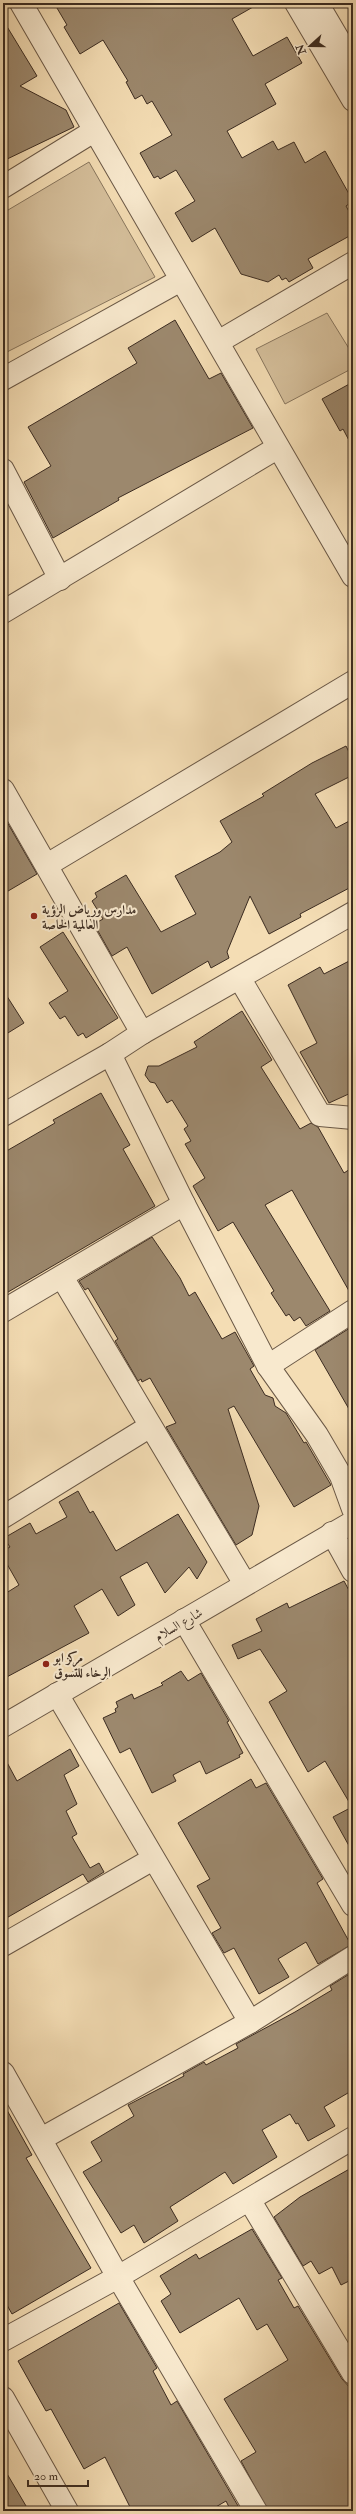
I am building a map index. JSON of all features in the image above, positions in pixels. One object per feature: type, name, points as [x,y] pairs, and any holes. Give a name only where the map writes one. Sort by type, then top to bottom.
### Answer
[{"type":"street","points":[[21,3],[218,342],[277,448],[353,576]]},
{"type":"street","points":[[296,3],[353,100]]},
{"type":"street","points":[[317,3],[353,64]]},
{"type":"street","points":[[3,187],[94,131]]},
{"type":"street","points":[[218,342],[353,263]]},
{"type":"street","points":[[3,379],[182,280]]},
{"type":"street","points":[[3,612],[277,448]]},
{"type":"street","points":[[3,470],[60,579]]},
{"type":"street","points":[[47,865],[353,682]]},
{"type":"street","points":[[3,790],[142,1033]]},
{"type":"street","points":[[3,1115],[110,1054],[142,1033],[240,979],[353,913]]},
{"type":"street","points":[[240,979],[320,1115],[353,1118]]},
{"type":"street","points":[[110,1054],[184,1204],[268,1366],[317,1435],[341,1476],[353,1509]]},
{"type":"street","points":[[3,1311],[184,1204]]},
{"type":"street","points":[[62,1277],[149,1427],[245,1584]]},
{"type":"street","points":[[268,1366],[353,1311]]},
{"type":"street","points":[[3,1517],[149,1427]]},
{"type":"street","name":"شارع السلام","points":[[3,1726],[353,1522]]},
{"type":"street","points":[[332,1533],[353,1571]]},
{"type":"street","points":[[184,1620],[353,1905]]},
{"type":"street","points":[[57,1694],[250,2022]]},
{"type":"street","points":[[3,1945],[153,1859]]},
{"type":"street","points":[[41,2139],[250,2022],[353,1957]]},
{"type":"street","points":[[3,2073],[118,2277],[256,2511]]},
{"type":"street","points":[[3,2340],[118,2277],[250,2201],[353,2138]]},
{"type":"street","points":[[250,2201],[353,2373]]},
{"type":"street","points":[[3,2398],[67,2511]]},
{"type":"shaded area","points":[[89,162],[155,277],[3,354],[3,213]]},
{"type":"shaded area","points":[[327,313],[353,355],[353,368],[285,404],[256,349]]},
{"type":"building","points":[[54,3],[260,3],[232,19],[253,56],[287,37],[302,63],[265,84],[276,104],[227,131],[242,158],[273,141],[278,150],[294,142],[305,163],[325,151],[353,201],[346,206],[353,219],[353,234],[308,259],[313,268],[289,282],[286,278],[282,280],[279,275],[268,282],[241,274],[215,228],[192,242],[175,213],[195,201],[176,170],[160,179],[158,176],[154,178],[140,153],[172,135],[152,101],[147,104],[142,95],[135,99],[126,82],[128,81],[103,40],[80,54],[64,27],[67,25]]},
{"type":"building","points":[[3,20],[37,76],[20,86],[66,110],[74,127],[3,161]]},
{"type":"building","points":[[175,320],[209,379],[221,373],[253,428],[118,498],[119,500],[53,538],[24,482],[51,466],[28,427],[137,363],[128,348]]},
{"type":"building","points":[[353,382],[353,448],[343,429],[340,431],[322,399]]},
{"type":"building","points":[[346,746],[353,760],[353,775],[315,794],[336,828],[353,819],[353,886],[300,914],[301,917],[269,934],[250,896],[227,952],[229,958],[211,968],[208,961],[152,994],[127,947],[112,956],[94,924],[103,919],[92,901],[97,897],[95,893],[126,875],[161,932],[196,914],[175,876],[220,852],[232,842],[220,821],[264,796],[262,794],[312,763]]},
{"type":"building","points":[[3,815],[37,874],[3,894]]},
{"type":"building","points":[[63,932],[118,1018],[86,1038],[83,1033],[78,1036],[65,1016],[60,1019],[49,1003],[68,991],[40,947]]},
{"type":"building","points":[[353,959],[353,1092],[329,1103],[300,1052],[317,1043],[288,985],[320,967],[324,974]]},
{"type":"building","points":[[3,990],[24,1023],[3,1036]]},
{"type":"building","points":[[242,1011],[272,1060],[261,1067],[300,1129],[311,1123],[318,1127],[344,1173],[353,1167],[353,1298],[292,1190],[265,1205],[330,1311],[306,1326],[300,1317],[294,1321],[289,1314],[286,1316],[271,1293],[274,1291],[233,1222],[218,1231],[193,1186],[205,1178],[185,1144],[191,1141],[184,1129],[188,1126],[172,1100],[167,1103],[155,1083],[150,1082],[145,1075],[148,1066],[159,1066],[197,1047],[194,1042]]},
{"type":"building","points":[[101,1093],[130,1145],[123,1149],[155,1206],[3,1295],[3,1153],[55,1123],[53,1120]]},
{"type":"building","points":[[152,1237],[180,1278],[189,1296],[195,1292],[222,1339],[235,1332],[254,1366],[250,1369],[265,1395],[273,1398],[275,1406],[286,1413],[304,1443],[306,1442],[331,1485],[294,1507],[234,1406],[228,1409],[259,1506],[252,1535],[236,1545],[166,1427],[176,1423],[150,1378],[142,1382],[141,1379],[138,1381],[115,1341],[118,1339],[88,1288],[85,1290],[79,1281]]},
{"type":"building","points":[[353,1326],[353,1416],[315,1350]]},
{"type":"building","points":[[78,1491],[90,1513],[93,1511],[116,1551],[178,1514],[207,1562],[197,1579],[189,1567],[165,1593],[147,1562],[120,1577],[135,1605],[118,1616],[102,1589],[74,1606],[89,1633],[3,1679],[3,1595],[19,1585],[3,1557],[3,1551],[10,1547],[4,1538],[30,1523],[36,1534],[67,1517],[59,1502]]},
{"type":"building","points":[[344,1581],[353,1598],[353,1853],[333,1817],[352,1807],[325,1761],[308,1772],[269,1702],[287,1691],[260,1649],[238,1659],[232,1645],[262,1631],[256,1619],[287,1603],[289,1608]]},
{"type":"building","points":[[181,1671],[188,1681],[201,1673],[229,1721],[227,1722],[243,1753],[239,1755],[240,1757],[206,1774],[200,1761],[173,1775],[176,1781],[152,1793],[130,1748],[120,1753],[103,1718],[116,1712],[115,1709],[118,1707],[116,1702],[132,1694],[134,1699],[163,1685],[161,1683]]},
{"type":"building","points":[[70,1749],[79,1766],[64,1775],[77,1804],[66,1811],[77,1834],[72,1837],[90,1868],[99,1863],[104,1872],[88,1882],[83,1874],[3,1920],[3,1755],[17,1781]]},
{"type":"building","points":[[251,1779],[256,1788],[266,1783],[323,1879],[317,1883],[351,1945],[318,1964],[306,1942],[278,1959],[289,1977],[259,1994],[234,1948],[224,1953],[212,1933],[221,1928],[197,1886],[210,1879],[178,1823]]},
{"type":"building","points":[[351,1973],[353,1978],[353,2090],[324,2107],[335,2126],[308,2141],[298,2123],[296,2124],[290,2114],[262,2130],[277,2157],[233,2184],[225,2172],[170,2207],[178,2221],[144,2243],[134,2225],[121,2233],[83,2172],[102,2161],[91,2142],[134,2116],[128,2105],[184,2076],[183,2074],[204,2062],[206,2065],[238,2048],[236,2044],[332,1990],[330,1986]]},
{"type":"building","points":[[3,2103],[32,2155],[26,2158],[91,2268],[12,2314],[3,2298]]},
{"type":"building","points":[[353,2167],[353,2279],[341,2285],[332,2267],[319,2274],[311,2261],[303,2266],[274,2217],[300,2197]]},
{"type":"building","points":[[252,2229],[282,2278],[278,2280],[294,2308],[298,2306],[342,2379],[353,2391],[353,2507],[347,2511],[268,2511],[241,2461],[256,2452],[224,2399],[288,2360],[267,2324],[257,2330],[239,2298],[180,2333],[161,2301],[171,2294],[160,2276],[196,2254],[199,2259]]},
{"type":"building","points":[[119,2303],[157,2368],[153,2371],[171,2405],[177,2401],[241,2511],[231,2511],[226,2501],[209,2511],[132,2511],[105,2457],[84,2469],[51,2409],[46,2411],[18,2361]]},
{"type":"building","points":[[3,2467],[29,2511],[11,2511],[8,2506],[3,2510]]},
{"type":"place","name":"مدارس ورياض الرؤية العالمية الخاصة","points":[[34,916]]},
{"type":"place","name":"مركز ابو الرخاء للتسوق","points":[[46,1664]]}]
